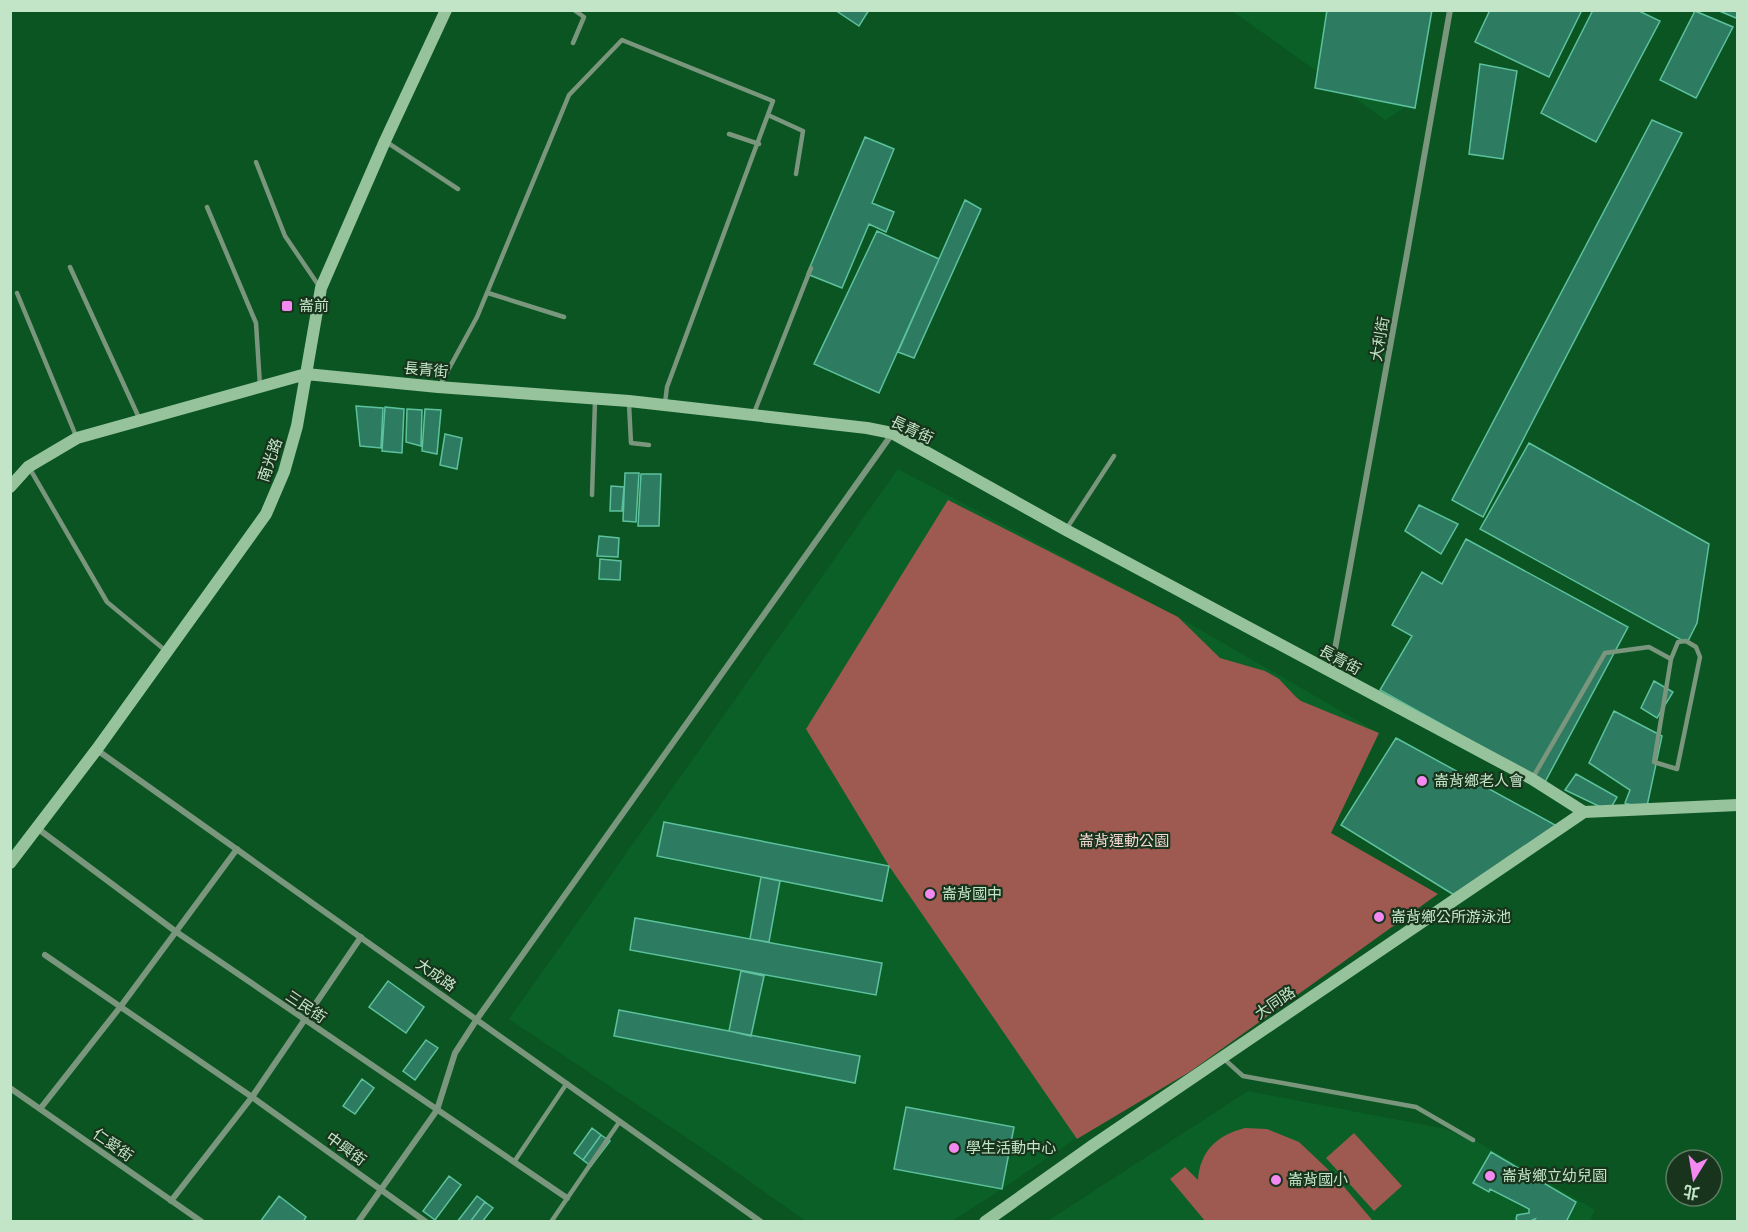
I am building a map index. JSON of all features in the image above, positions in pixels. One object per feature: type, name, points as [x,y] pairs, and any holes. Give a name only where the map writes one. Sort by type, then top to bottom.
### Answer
[{"type":"street","name":"南光路","points":[[10,863],[97,749],[266,514],[284,472],[297,426],[321,288],[446,10]]},
{"type":"street","name":"大利街","points":[[1331,671],[1450,10]]},
{"type":"street","name":"長青街","points":[[10,487],[28,467],[77,438],[306,374],[438,387],[629,401],[867,428],[892,433],[1066,530],[1532,778],[1584,812]]},
{"type":"street","points":[[358,1221],[437,1110],[456,1053],[477,1019],[892,433]]},
{"type":"street","name":"大成路","points":[[97,749],[761,1221]]},
{"type":"street","points":[[1584,812],[1737,805]]},
{"type":"street","name":"大同路","points":[[985,1221],[1584,812]]},
{"type":"street","name":"三民街","points":[[37,828],[175,931],[567,1198]]},
{"type":"street","points":[[40,1108],[121,1006],[237,849]]},
{"type":"street","points":[[171,1201],[252,1097],[361,937]]},
{"type":"street","points":[[45,955],[252,1097]]},
{"type":"street","name":"仁愛街","points":[[10,1088],[202,1221]]},
{"type":"street","name":"中興街","points":[[252,1097],[426,1221]]},
{"type":"lane","points":[[573,43],[584,17],[574,10]]},
{"type":"lane","points":[[438,387],[488,293],[569,95],[622,40],[773,101],[668,387],[665,405]]},
{"type":"lane","points":[[768,115],[803,131],[796,174]]},
{"type":"lane","points":[[729,134],[759,144]]},
{"type":"lane","points":[[386,141],[458,189]]},
{"type":"lane","points":[[256,162],[285,236],[321,288]]},
{"type":"lane","points":[[207,207],[256,323],[260,386]]},
{"type":"lane","points":[[70,267],[140,420]]},
{"type":"lane","points":[[753,415],[811,268]]},
{"type":"lane","points":[[17,293],[77,438]]},
{"type":"lane","points":[[488,293],[564,317]]},
{"type":"lane","points":[[592,495],[595,398]]},
{"type":"lane","points":[[629,401],[631,443],[649,445]]},
{"type":"lane","points":[[1066,530],[1114,456]]},
{"type":"lane","points":[[28,467],[107,603],[166,651]]},
{"type":"lane","points":[[1686,641],[1696,647],[1700,657],[1677,769],[1654,762],[1671,659],[1678,642],[1686,641]]},
{"type":"lane","points":[[1532,778],[1605,653],[1649,647],[1671,659]]},
{"type":"lane","points":[[1222,1058],[1243,1076],[1416,1107],[1473,1140]]},
{"type":"lane","points":[[513,1162],[567,1083]]},
{"type":"lane","points":[[551,1221],[620,1121]]},
{"type":"shaded area","points":[[1232,11],[1430,11],[1415,101],[1385,120]]},
{"type":"shaded area","name":"崙背國中","points":[[898,469],[1178,617],[1379,733],[1320,810],[1259,1013],[952,1221],[806,1221],[699,1146],[509,1019]]},
{"type":"shaded area","name":"崙背國小","points":[[1248,1091],[1441,1128],[1478,1142],[1595,1210],[1589,1222],[1046,1222]]},
{"type":"green space","name":"崙背運動公園","points":[[948,500],[1178,617],[1220,658],[1265,671],[1279,679],[1301,701],[1379,733],[1331,833],[1438,894],[1191,1071],[1077,1139],[889,866],[806,729]]},
{"type":"green space","points":[[1245,1128],[1267,1129],[1299,1142],[1334,1175],[1373,1221],[1205,1221],[1170,1179],[1185,1167],[1198,1180],[1202,1161],[1212,1146],[1226,1135]]},
{"type":"green space","points":[[1354,1133],[1402,1186],[1374,1211],[1326,1158]]},
{"type":"building","points":[[835,10],[869,10],[859,26]]},
{"type":"building","points":[[1327,10],[1432,10],[1415,108],[1315,88]]},
{"type":"building","points":[[1490,10],[1582,10],[1549,77],[1475,42]]},
{"type":"building","points":[[1593,10],[1637,10],[1660,21],[1596,142],[1541,113]]},
{"type":"building","points":[[1717,10],[1738,10],[1738,14],[1736,18]]},
{"type":"building","points":[[1695,11],[1733,27],[1696,98],[1660,80]]},
{"type":"building","points":[[1480,64],[1517,71],[1503,159],[1469,154]]},
{"type":"building","points":[[1652,120],[1682,133],[1483,517],[1452,500]]},
{"type":"building","points":[[865,137],[894,149],[872,203],[894,212],[886,232],[869,224],[842,288],[807,274]]},
{"type":"building","points":[[965,200],[981,209],[914,358],[898,352]]},
{"type":"building","points":[[877,231],[939,259],[879,393],[814,364]]},
{"type":"building","points":[[356,406],[383,408],[381,448],[360,446]]},
{"type":"building","points":[[385,407],[404,409],[402,453],[382,451]]},
{"type":"building","points":[[407,409],[422,410],[421,446],[406,442]]},
{"type":"building","points":[[425,409],[441,410],[437,454],[422,451]]},
{"type":"building","points":[[445,434],[462,438],[457,469],[440,465]]},
{"type":"building","points":[[1529,443],[1709,544],[1697,623],[1687,643],[1480,529]]},
{"type":"building","points":[[625,473],[639,473],[636,522],[623,521]]},
{"type":"building","points":[[641,474],[661,474],[659,526],[638,526]]},
{"type":"building","points":[[611,486],[624,487],[622,511],[610,511]]},
{"type":"building","points":[[1419,505],[1458,524],[1441,554],[1405,531]]},
{"type":"building","points":[[599,536],[619,538],[618,557],[597,556]]},
{"type":"building","points":[[1466,539],[1628,627],[1545,782],[1380,690],[1412,636],[1392,625],[1422,572],[1442,584]]},
{"type":"building","points":[[600,559],[621,561],[620,580],[599,579]]},
{"type":"building","points":[[1654,681],[1673,692],[1657,718],[1641,708]]},
{"type":"building","points":[[1614,711],[1662,736],[1647,806],[1637,807],[1625,803],[1630,790],[1589,763]]},
{"type":"building","name":"崙背鄉老人會","points":[[1396,738],[1557,826],[1459,898],[1341,825]]},
{"type":"building","points":[[1576,774],[1617,797],[1609,811],[1565,790]]},
{"type":"building","points":[[664,822],[889,866],[882,901],[657,856]]},
{"type":"building","points":[[761,877],[780,881],[769,942],[750,939]]},
{"type":"building","points":[[635,918],[882,963],[876,995],[630,950]]},
{"type":"building","points":[[741,971],[764,976],[751,1036],[729,1031]]},
{"type":"building","points":[[388,981],[424,1007],[406,1033],[369,1007]]},
{"type":"building","points":[[619,1010],[860,1056],[855,1083],[614,1036]]},
{"type":"building","points":[[426,1040],[438,1048],[415,1080],[403,1071]]},
{"type":"building","points":[[362,1079],[374,1088],[355,1114],[343,1106]]},
{"type":"building","name":"學生活動中心","points":[[906,1107],[1014,1127],[1002,1189],[894,1169]]},
{"type":"building","points":[[592,1128],[601,1135],[583,1160],[574,1153]]},
{"type":"building","points":[[601,1135],[610,1141],[591,1166],[583,1160]]},
{"type":"building","points":[[1491,1152],[1576,1202],[1566,1222],[1533,1222],[1535,1219],[1519,1222],[1516,1219],[1517,1215],[1529,1213],[1529,1209],[1473,1183]]},
{"type":"building","points":[[449,1176],[461,1185],[435,1220],[423,1211]]},
{"type":"building","points":[[279,1196],[306,1217],[303,1222],[260,1222]]},
{"type":"building","points":[[477,1196],[485,1202],[470,1222],[457,1222]]},
{"type":"building","points":[[485,1202],[493,1208],[482,1222],[470,1222]]},
{"type":"place","name":"崙前","points":[[287,306]]},
{"type":"place","name":"崙背鄉老人會","points":[[1422,781]]},
{"type":"place","name":"崙背國中","points":[[930,894]]},
{"type":"place","name":"崙背鄉公所游泳池","points":[[1379,917]]},
{"type":"place","name":"學生活動中心","points":[[954,1148]]},
{"type":"place","name":"崙背鄉立幼兒園","points":[[1490,1176]]},
{"type":"place","name":"崙背國小","points":[[1276,1180]]}]
